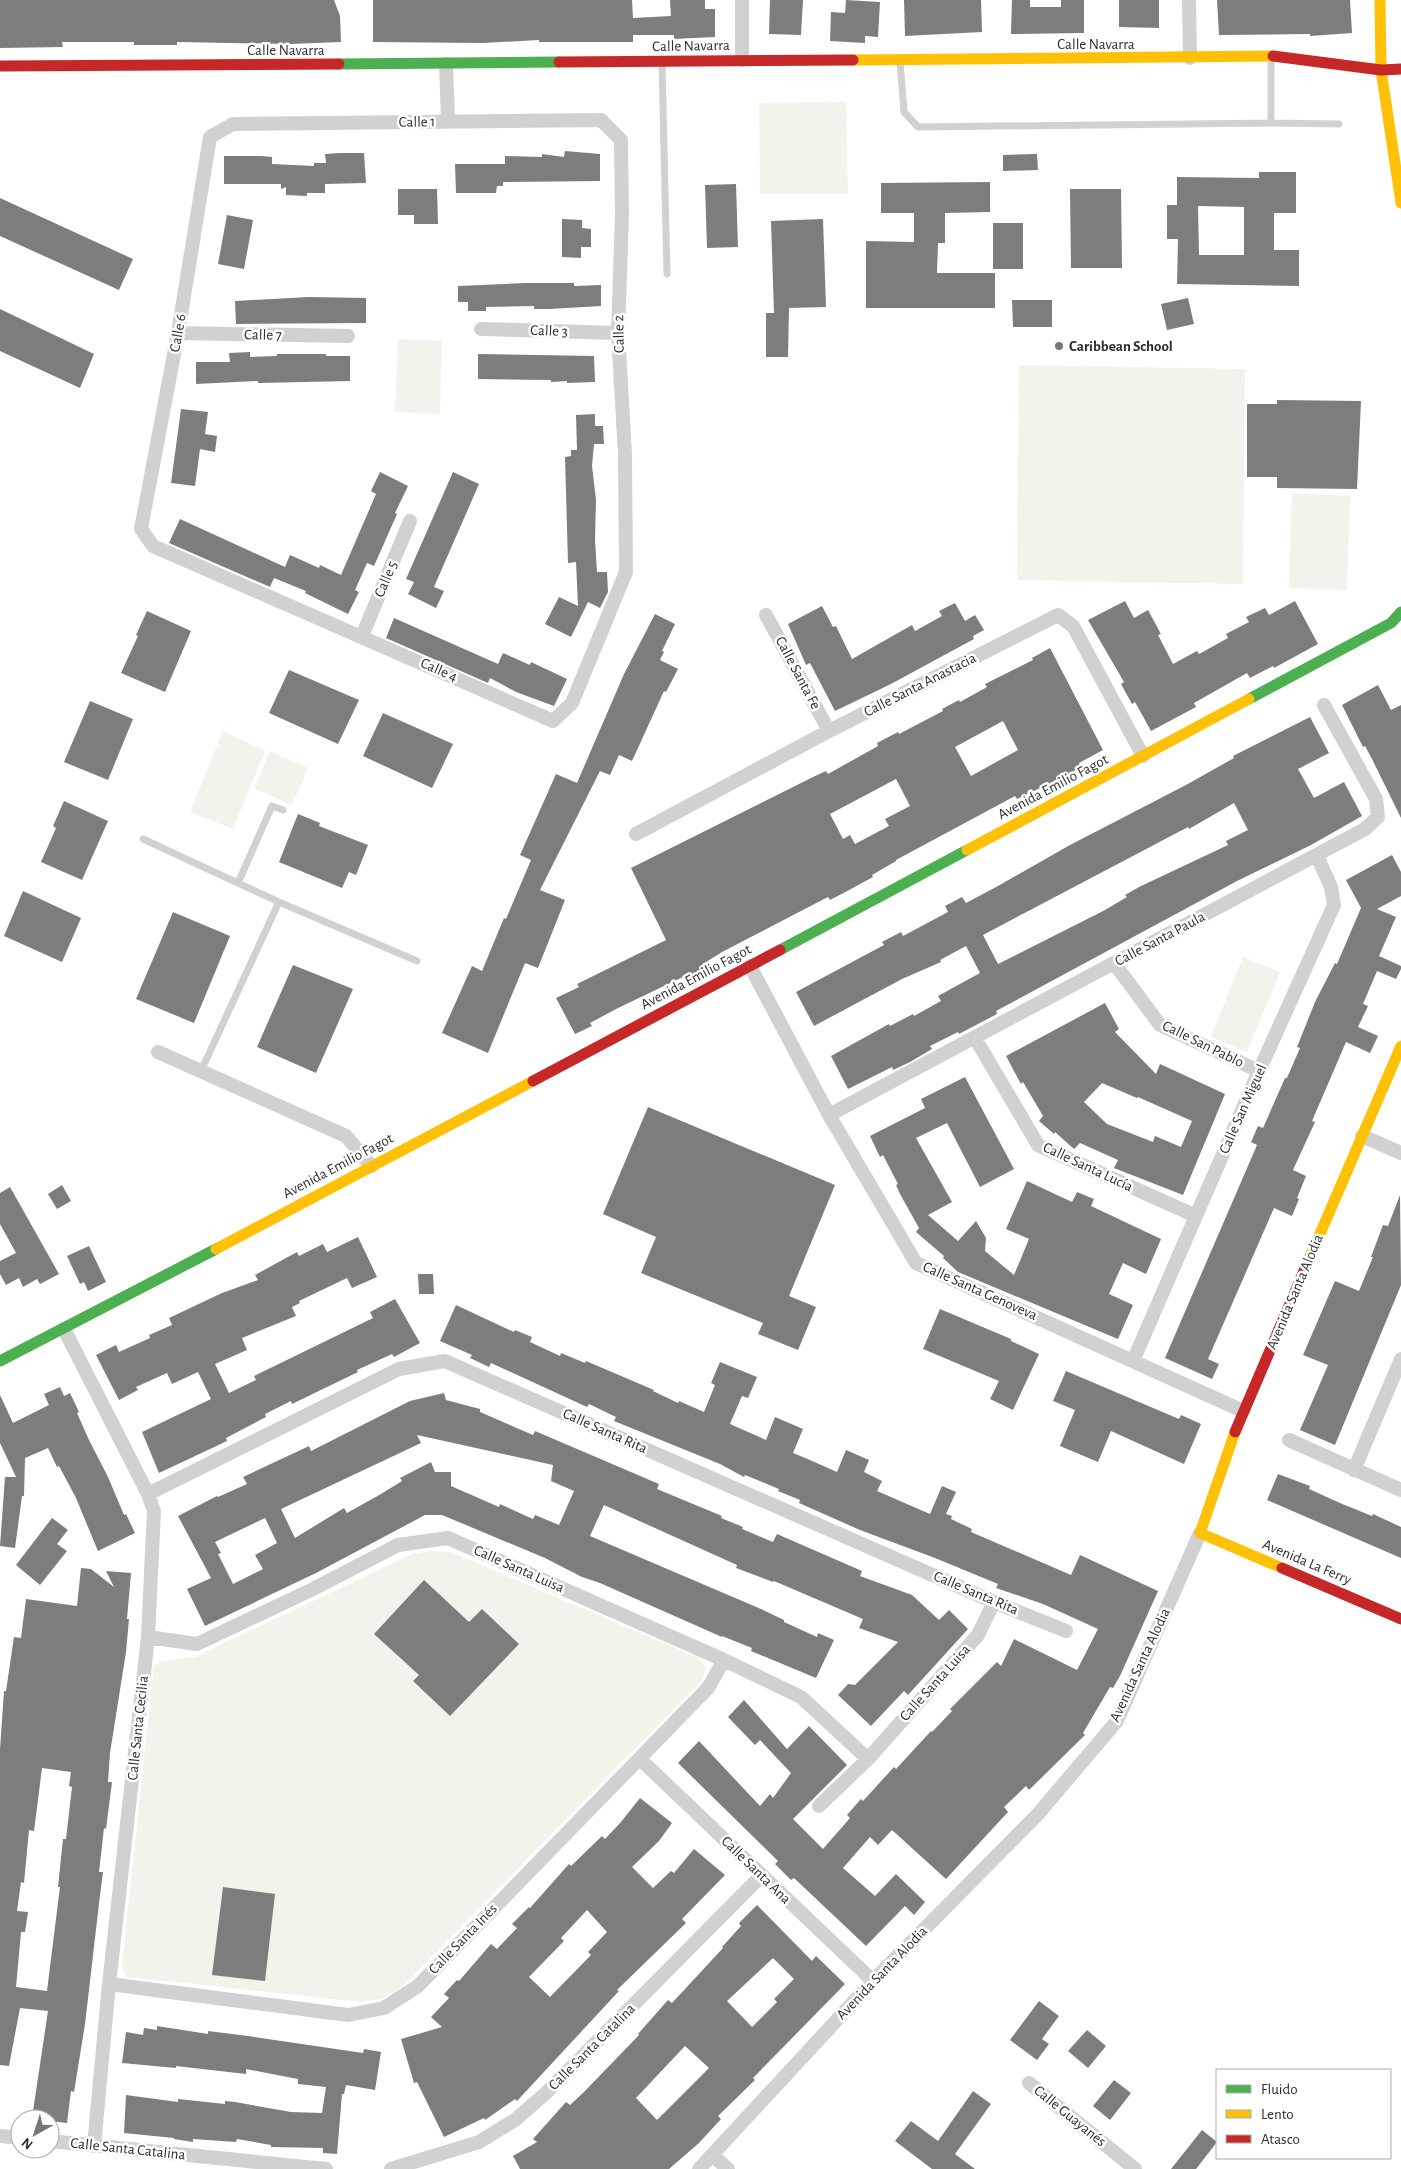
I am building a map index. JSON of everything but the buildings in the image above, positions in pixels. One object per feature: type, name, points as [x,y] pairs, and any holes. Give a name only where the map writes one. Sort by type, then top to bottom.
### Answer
[{"type":"street","points":[[742,0],[742,60]]},
{"type":"street","points":[[1189,0],[1190,58]]},
{"type":"street","points":[[1380,0],[1381,70],[1401,203]]},
{"type":"street","name":"Calle Navarra","points":[[0,66],[446,64],[1271,56],[1381,70],[1401,69]]},
{"type":"street","points":[[446,64],[448,121]]},
{"type":"street","name":"Calle 1","points":[[197,213],[210,137],[233,124],[601,120],[621,140],[622,214]]},
{"type":"street","name":"Calle 6","points":[[155,452],[178,333],[197,213]]},
{"type":"street","name":"Calle 2","points":[[622,214],[618,333],[625,454]]},
{"type":"street","name":"Calle 3","points":[[481,329],[618,333]]},
{"type":"street","name":"Calle 7","points":[[178,333],[348,336]]},
{"type":"street","name":"Calle 4","points":[[155,452],[142,529],[153,546],[553,721],[572,703],[626,572],[625,454]]},
{"type":"street","name":"Calle 5","points":[[362,636],[410,521]]},
{"type":"street","name":"Avenida Emilio Fagot","points":[[0,1360],[64,1329],[750,966],[1391,623],[1401,612]]},
{"type":"street","name":"Calle Santa Fe","points":[[766,614],[829,731]]},
{"type":"street","name":"Calle Santa Anastacia","points":[[636,834],[829,731],[1058,615],[1073,626],[1143,756]]},
{"type":"street","name":"Calle Santa Paula","points":[[829,1115],[1365,829],[1378,817],[1376,799],[1324,705]]},
{"type":"street","name":"Calle San Miguel","points":[[1133,1361],[1259,1071],[1334,905],[1331,887],[1316,856]]},
{"type":"street","name":"Calle San Pablo","points":[[1114,963],[1160,1025],[1259,1071]]},
{"type":"street","name":"Calle Santa Genoveva","points":[[750,966],[829,1115],[916,1263],[1243,1412]]},
{"type":"street","name":"Calle Santa Lucía","points":[[975,1038],[1038,1145],[1196,1216]]},
{"type":"street","name":"Avenida Santa Alodia","points":[[699,2169],[873,1981],[1038,1814],[1117,1721],[1200,1533],[1243,1412],[1401,1046]]},
{"type":"street","points":[[158,1052],[346,1136],[371,1166]]},
{"type":"street","points":[[1362,1136],[1401,1153]]},
{"type":"street","name":"Calle Santa Cecilia","points":[[64,1329],[148,1494],[154,1511],[148,1637],[109,1984],[94,2146]]},
{"type":"street","points":[[1354,1470],[1401,1359]]},
{"type":"street","name":"Calle Santa Rita","points":[[148,1494],[399,1369],[445,1361],[994,1602],[1066,1631]]},
{"type":"street","points":[[1289,1440],[1401,1490]]},
{"type":"street","name":"Avenida La Ferry","points":[[1200,1533],[1401,1619]]},
{"type":"street","name":"Calle Santa Luisa","points":[[148,1637],[197,1644],[398,1545],[448,1538],[724,1660],[801,1698],[868,1759]]},
{"type":"street","name":"Calle Santa Luisa","points":[[819,1806],[868,1759],[978,1635],[994,1602]]},
{"type":"street","name":"Calle Santa Inés","points":[[109,1984],[348,2015],[384,2008],[418,1986],[640,1759],[708,1688],[724,1660]]},
{"type":"street","name":"Calle Santa Ana","points":[[640,1759],[873,1981]]},
{"type":"street","name":"Calle Santa Catalina","points":[[391,2169],[479,2142],[515,2120],[546,2094],[761,1876]]},
{"type":"street","name":"Calle Guayanés","points":[[1029,2082],[1135,2169]]},
{"type":"street","name":"Calle Santa Catalina","points":[[60,2143],[216,2164],[326,2169]]},
{"type":"street","points":[[712,2155],[728,2169]]},
{"type":"lane","points":[[1271,56],[1271,123]]},
{"type":"lane","points":[[900,59],[904,112],[918,127],[1339,124]]},
{"type":"lane","points":[[662,61],[667,274]]},
{"type":"lane","points":[[238,883],[272,806],[283,810]]},
{"type":"lane","points":[[143,839],[279,902],[417,961]]},
{"type":"lane","points":[[201,1071],[279,902]]},
{"type":"shaded area","points":[[846,102],[848,194],[760,194],[759,103]]},
{"type":"shaded area","points":[[398,339],[442,341],[440,414],[395,412]]},
{"type":"shaded area","points":[[1019,365],[1245,369],[1243,584],[1017,580]]},
{"type":"shaded area","points":[[1292,493],[1350,496],[1347,590],[1289,588]]},
{"type":"shaded area","points":[[223,731],[265,751],[233,829],[190,812]]},
{"type":"shaded area","points":[[270,751],[308,768],[292,805],[254,788]]},
{"type":"shaded area","points":[[1243,957],[1280,972],[1247,1052],[1211,1037]]},
{"type":"shaded area","points":[[430,1551],[451,1552],[699,1658],[706,1669],[701,1681],[403,1986],[381,1999],[361,2002],[128,1977],[123,1971],[122,1965],[154,1666],[161,1661],[195,1657],[412,1554]]},
{"type":"traffic: fast","points":[[339,64],[559,62]]},
{"type":"traffic: fast","points":[[1249,699],[1391,623],[1401,612]]},
{"type":"traffic: fast","points":[[780,950],[967,850]]},
{"type":"traffic: fast","points":[[0,1361],[216,1249]]},
{"type":"traffic: slow","points":[[1380,0],[1381,70],[1401,203]]},
{"type":"traffic: slow","points":[[853,60],[1273,56]]},
{"type":"traffic: slow","points":[[967,850],[1249,699]]},
{"type":"traffic: slow","points":[[1310,1257],[1401,1046]]},
{"type":"traffic: slow","points":[[216,1249],[533,1081]]},
{"type":"traffic: slow","points":[[1235,1432],[1200,1533],[1282,1568]]},
{"type":"traffic: jam","points":[[1273,56],[1381,70],[1401,69]]},
{"type":"traffic: jam","points":[[559,62],[853,60]]},
{"type":"traffic: jam","points":[[0,66],[339,64]]},
{"type":"traffic: jam","points":[[533,1081],[780,950]]},
{"type":"traffic: jam","points":[[1235,1432],[1310,1257]]},
{"type":"traffic: jam","points":[[1282,1568],[1401,1619]]},
{"type":"place","name":"Caribbean School","points":[[1059,346]]}]
